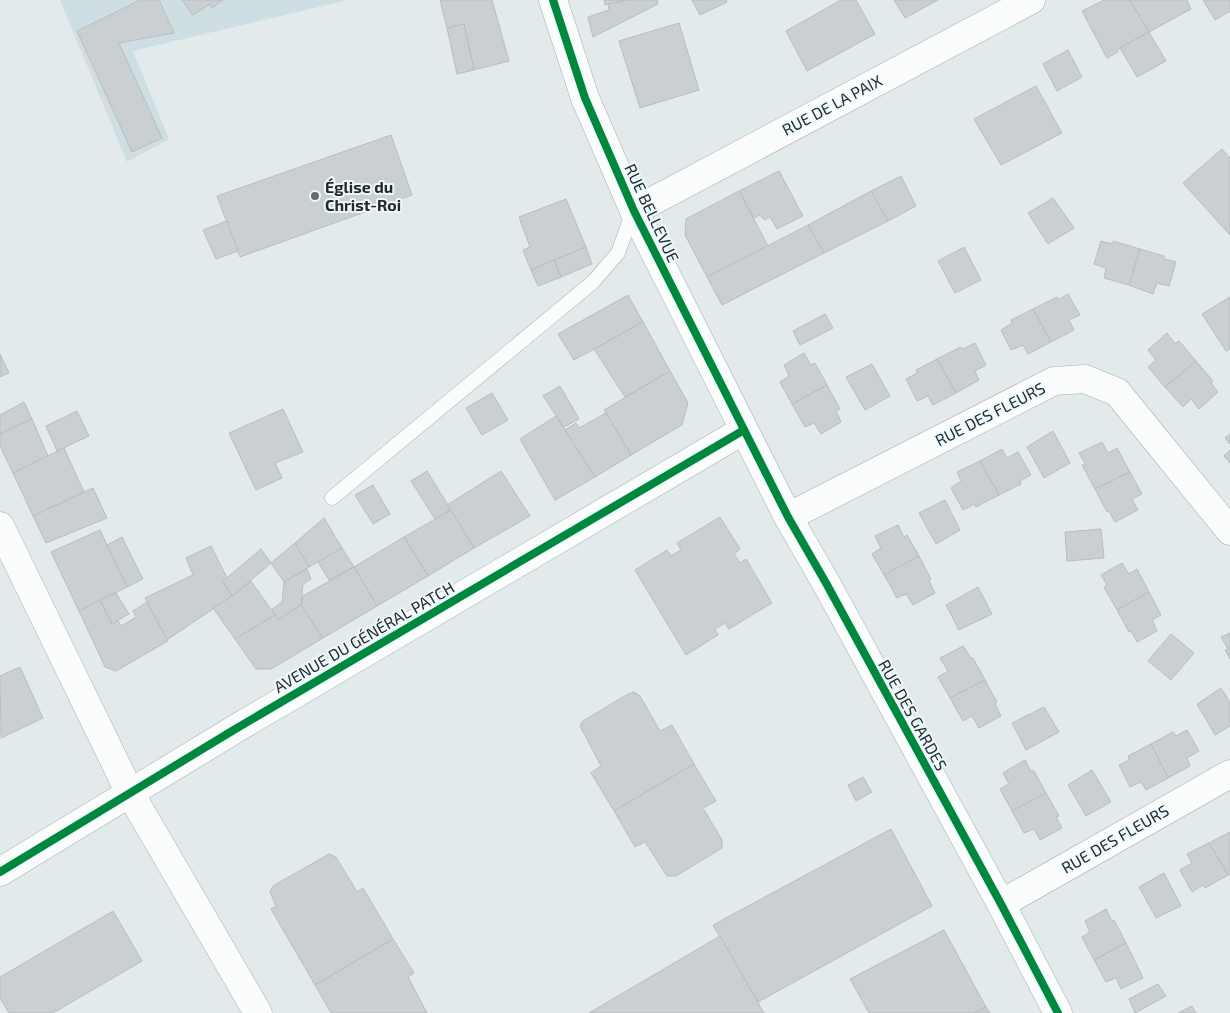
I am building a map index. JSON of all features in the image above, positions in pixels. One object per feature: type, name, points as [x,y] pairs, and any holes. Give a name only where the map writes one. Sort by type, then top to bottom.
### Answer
[{"type":"street","name":"RUE BELLEVUE","points":[[553,0],[585,98],[634,211],[744,430]]},
{"type":"street","name":"RUE DE LA PAIX","points":[[634,211],[1031,0]]},
{"type":"street","name":"RUE DES FLEURS","points":[[788,517],[1054,381],[1084,379],[1117,392],[1230,531]]},
{"type":"street","name":"RUE DES GARDES","points":[[744,430],[788,517],[836,601],[1058,1013]]},
{"type":"street","name":"AVENUE DU GÉNÉRAL PATCH","points":[[0,872],[237,728],[744,430]]},
{"type":"street","points":[[0,526],[130,793],[258,1013]]},
{"type":"street","name":"RUE DES FLEURS","points":[[1000,904],[1230,774]]},
{"type":"lane","points":[[332,498],[592,282],[618,252],[634,211]]},
{"type":"shaded area","points":[[60,0],[348,0],[133,51],[169,139],[127,162]]},
{"type":"building","points":[[140,0],[159,0],[174,33],[119,43],[162,138],[132,152],[77,31]]},
{"type":"building","points":[[182,0],[223,0],[212,8],[210,4],[193,15]]},
{"type":"building","points":[[440,0],[492,0],[509,61],[474,70],[464,24],[447,28]]},
{"type":"building","points":[[604,0],[628,0],[605,5]]},
{"type":"building","points":[[628,0],[657,0],[658,4],[593,37],[588,17],[609,10],[608,4]]},
{"type":"building","points":[[692,0],[726,0],[727,2],[700,15]]},
{"type":"building","points":[[841,0],[856,0],[875,34],[807,71],[786,31]]},
{"type":"building","points":[[894,0],[938,0],[905,18]]},
{"type":"building","points":[[1104,0],[1130,0],[1149,32],[1118,49],[1118,52],[1107,58],[1082,11]]},
{"type":"building","points":[[1130,0],[1187,0],[1191,9],[1149,32]]},
{"type":"building","points":[[1203,0],[1230,0],[1230,11],[1215,20]]},
{"type":"building","points":[[679,23],[699,90],[640,108],[619,41]]},
{"type":"building","points":[[464,24],[474,70],[457,74],[447,28]]},
{"type":"building","points":[[1149,32],[1166,61],[1137,77],[1120,48]]},
{"type":"building","points":[[1068,50],[1082,77],[1057,91],[1043,64]]},
{"type":"building","points":[[1036,86],[1062,133],[1001,165],[974,119]]},
{"type":"building","name":"Église du Christ-Roi","points":[[391,135],[412,195],[240,257],[217,196]]},
{"type":"building","points":[[1222,149],[1230,158],[1230,235],[1183,183]]},
{"type":"building","points":[[779,171],[803,216],[777,229],[770,217],[764,220],[760,215],[754,218],[739,191]]},
{"type":"building","points":[[901,176],[916,206],[888,221],[871,191]]},
{"type":"building","points":[[739,191],[768,246],[707,277],[685,235],[686,219]]},
{"type":"building","points":[[871,191],[888,221],[824,253],[808,225]]},
{"type":"building","points":[[1053,198],[1074,228],[1048,244],[1028,213]]},
{"type":"building","points":[[566,199],[586,247],[531,270],[523,250],[530,247],[519,217]]},
{"type":"building","points":[[227,221],[238,251],[216,259],[203,230]]},
{"type":"building","points":[[808,225],[824,253],[722,305],[707,277]]},
{"type":"building","points":[[1101,241],[1113,244],[1113,241],[1140,249],[1129,285],[1104,278],[1106,268],[1094,264]]},
{"type":"building","points":[[586,247],[592,264],[561,277],[554,260]]},
{"type":"building","points":[[964,247],[981,280],[955,293],[938,261]]},
{"type":"building","points":[[1140,249],[1164,256],[1164,259],[1176,262],[1169,286],[1157,283],[1153,294],[1129,285]]},
{"type":"building","points":[[554,260],[561,277],[538,286],[531,270]]},
{"type":"building","points":[[1068,294],[1080,315],[1069,320],[1074,330],[1051,342],[1033,309],[1057,297],[1058,300]]},
{"type":"building","points":[[628,295],[643,322],[574,360],[558,334]]},
{"type":"building","points":[[1230,297],[1230,349],[1226,351],[1202,314]]},
{"type":"building","points":[[1033,309],[1051,342],[1028,354],[1023,345],[1011,350],[1001,330],[1012,323],[1011,320]]},
{"type":"building","points":[[825,314],[833,328],[800,345],[793,331]]},
{"type":"building","points":[[643,322],[670,371],[625,397],[594,349]]},
{"type":"building","points":[[1167,333],[1175,344],[1179,341],[1196,361],[1165,387],[1148,367],[1156,360],[1148,350]]},
{"type":"building","points":[[975,343],[986,365],[975,371],[979,380],[956,393],[937,359],[961,347],[963,349]]},
{"type":"building","points":[[804,353],[811,365],[815,363],[827,385],[792,404],[780,382],[789,376],[784,365]]},
{"type":"building","points":[[0,354],[9,373],[0,377]]},
{"type":"building","points":[[937,359],[956,393],[933,405],[928,396],[917,401],[906,379],[917,373],[916,370]]},
{"type":"building","points":[[1196,361],[1213,381],[1211,383],[1218,392],[1199,409],[1191,399],[1183,407],[1165,387]]},
{"type":"building","points":[[872,364],[890,396],[865,410],[846,377]]},
{"type":"building","points":[[670,371],[688,403],[682,425],[631,455],[604,410]]},
{"type":"building","points":[[827,385],[840,409],[836,411],[841,422],[821,434],[814,423],[805,427],[792,404]]},
{"type":"building","points":[[560,386],[579,419],[564,427],[543,396]]},
{"type":"building","points":[[492,393],[508,420],[482,435],[466,408]]},
{"type":"building","points":[[24,402],[32,419],[0,434],[0,415]]},
{"type":"building","points":[[283,409],[303,452],[275,463],[282,478],[256,490],[229,433]]},
{"type":"building","points":[[77,411],[89,436],[57,451],[46,426]]},
{"type":"building","points":[[606,413],[631,455],[595,477],[565,430],[576,423],[579,428]]},
{"type":"building","points":[[556,416],[595,477],[555,500],[520,439]]},
{"type":"building","points":[[32,419],[48,456],[13,473],[0,446],[0,434]]},
{"type":"building","points":[[1053,431],[1070,463],[1044,478],[1027,447]]},
{"type":"building","points":[[1230,434],[1230,444],[1225,438]]},
{"type":"building","points":[[1102,442],[1108,453],[1117,448],[1130,472],[1095,489],[1082,465],[1086,465],[1079,453]]},
{"type":"building","points":[[64,448],[84,492],[33,516],[13,473]]},
{"type":"building","points":[[1002,449],[1007,458],[1018,452],[1031,475],[1020,481],[1021,484],[999,495],[980,461]]},
{"type":"building","points":[[1230,450],[1230,463],[1224,456]]},
{"type":"building","points":[[980,461],[999,495],[976,507],[975,504],[963,510],[951,488],[961,481],[957,472]]},
{"type":"building","points":[[427,471],[451,510],[435,519],[411,481]]},
{"type":"building","points":[[501,471],[530,516],[474,548],[447,505]]},
{"type":"building","points":[[1130,472],[1142,494],[1132,499],[1138,510],[1115,522],[1109,511],[1107,512],[1095,489]]},
{"type":"building","points":[[373,485],[390,514],[373,524],[355,495]]},
{"type":"building","points":[[93,488],[107,518],[46,543],[33,516]]},
{"type":"building","points":[[945,500],[960,530],[936,544],[919,513]]},
{"type":"building","points":[[451,510],[474,548],[428,576],[404,537]]},
{"type":"building","points":[[720,517],[740,549],[734,554],[740,563],[746,559],[772,603],[729,629],[725,623],[715,629],[718,635],[686,655],[635,570],[667,550],[671,556],[681,550],[677,543]]},
{"type":"building","points":[[324,518],[342,548],[309,567],[295,543]]},
{"type":"building","points":[[898,525],[904,537],[907,535],[919,556],[884,575],[872,554],[881,548],[875,536]]},
{"type":"building","points":[[1101,529],[1104,558],[1067,561],[1065,532]]},
{"type":"building","points":[[100,530],[127,587],[79,611],[51,552]]},
{"type":"building","points":[[122,537],[143,579],[127,587],[107,545]]},
{"type":"building","points":[[404,537],[428,576],[377,606],[354,567]]},
{"type":"building","points":[[295,543],[309,567],[284,582],[271,563]]},
{"type":"building","points":[[211,546],[227,578],[223,581],[232,596],[167,640],[145,598],[193,575],[186,558]]},
{"type":"building","points":[[342,548],[354,567],[329,580],[318,562]]},
{"type":"building","points":[[261,549],[271,563],[232,596],[223,581]]},
{"type":"building","points":[[919,556],[931,579],[929,581],[935,593],[913,605],[906,594],[897,598],[884,575]]},
{"type":"building","points":[[1122,563],[1129,574],[1137,569],[1149,592],[1117,610],[1104,587],[1107,585],[1101,575]]},
{"type":"building","points":[[354,567],[377,606],[323,638],[301,605],[303,596]]},
{"type":"building","points":[[307,569],[311,579],[303,584],[301,605],[278,620],[271,610],[282,602],[284,582]]},
{"type":"building","points":[[251,581],[275,615],[235,639],[213,608]]},
{"type":"building","points":[[978,587],[992,614],[959,630],[946,605]]},
{"type":"building","points":[[1149,592],[1161,615],[1152,620],[1157,631],[1137,642],[1117,610]]},
{"type":"building","points":[[116,593],[129,614],[112,624],[100,600]]},
{"type":"building","points":[[100,600],[112,624],[118,621],[121,626],[136,617],[133,611],[147,602],[168,641],[116,671],[105,667],[79,611]]},
{"type":"building","points":[[301,605],[323,638],[271,669],[256,669],[235,639],[275,615],[278,620]]},
{"type":"building","points":[[1230,633],[1230,659],[1225,650],[1228,649],[1221,637]]},
{"type":"building","points":[[1171,634],[1194,653],[1171,680],[1148,661]]},
{"type":"building","points":[[963,646],[971,658],[973,658],[985,680],[950,698],[938,677],[948,671],[940,658]]},
{"type":"building","points":[[20,667],[43,718],[1,738],[0,676]]},
{"type":"building","points":[[985,680],[997,702],[995,704],[1001,716],[979,728],[972,716],[963,721],[950,698]]},
{"type":"building","points":[[1221,688],[1230,702],[1230,726],[1215,735],[1197,704]]},
{"type":"building","points":[[634,692],[640,696],[660,731],[672,725],[694,764],[614,811],[591,773],[601,766],[580,726],[583,721]]},
{"type":"building","points":[[1044,707],[1059,732],[1026,750],[1012,723]]},
{"type":"building","points":[[1187,730],[1199,751],[1187,758],[1190,766],[1168,778],[1151,744],[1173,732],[1176,736]]},
{"type":"building","points":[[1151,744],[1168,778],[1146,790],[1141,782],[1130,787],[1119,765],[1129,760],[1128,756]]},
{"type":"building","points":[[1025,760],[1031,771],[1034,771],[1046,793],[1012,811],[1000,789],[1009,784],[1003,773]]},
{"type":"building","points":[[694,764],[716,801],[703,808],[722,840],[722,848],[676,876],[667,876],[645,842],[635,847],[614,811]]},
{"type":"building","points":[[1092,770],[1111,802],[1086,816],[1068,785]]},
{"type":"building","points":[[863,777],[872,792],[856,801],[848,785]]},
{"type":"building","points":[[1046,793],[1059,816],[1056,817],[1062,828],[1040,840],[1034,829],[1024,833],[1012,811]]},
{"type":"building","points":[[891,829],[932,906],[758,1002],[713,925]]},
{"type":"building","points":[[1230,832],[1230,874],[1228,875],[1209,843]]},
{"type":"building","points":[[1209,843],[1228,875],[1205,888],[1203,885],[1192,892],[1180,870],[1192,863],[1187,854]]},
{"type":"building","points":[[329,854],[336,857],[357,892],[363,888],[393,939],[315,985],[271,909],[276,906],[270,892],[273,886]]},
{"type":"building","points":[[1164,873],[1181,906],[1156,918],[1139,887]]},
{"type":"building","points":[[1106,909],[1126,943],[1094,960],[1082,937],[1090,932],[1085,921]]},
{"type":"building","points":[[113,911],[142,961],[53,1013],[9,1013],[0,998],[0,977]]},
{"type":"building","points":[[944,930],[986,1007],[974,1013],[869,1013],[850,979]]},
{"type":"building","points":[[720,936],[764,1013],[589,1013]]},
{"type":"building","points":[[393,939],[414,973],[408,977],[427,1013],[331,1013],[315,985]]},
{"type":"building","points":[[1126,943],[1143,978],[1121,989],[1116,978],[1106,982],[1094,960]]},
{"type":"building","points":[[1158,984],[1166,996],[1135,1013],[1129,999]]},
{"type":"building","points":[[1192,1006],[1196,1013],[1178,1013]]},
{"type":"building","points":[[986,1007],[990,1013],[974,1013]]},
{"type":"cycle path","points":[[553,0],[585,98],[634,211],[788,517],[1001,904],[1058,1013]]},
{"type":"cycle path","points":[[0,872],[237,728],[744,430]]},
{"type":"place","name":"Église du Christ-Roi","points":[[315,196]]}]
